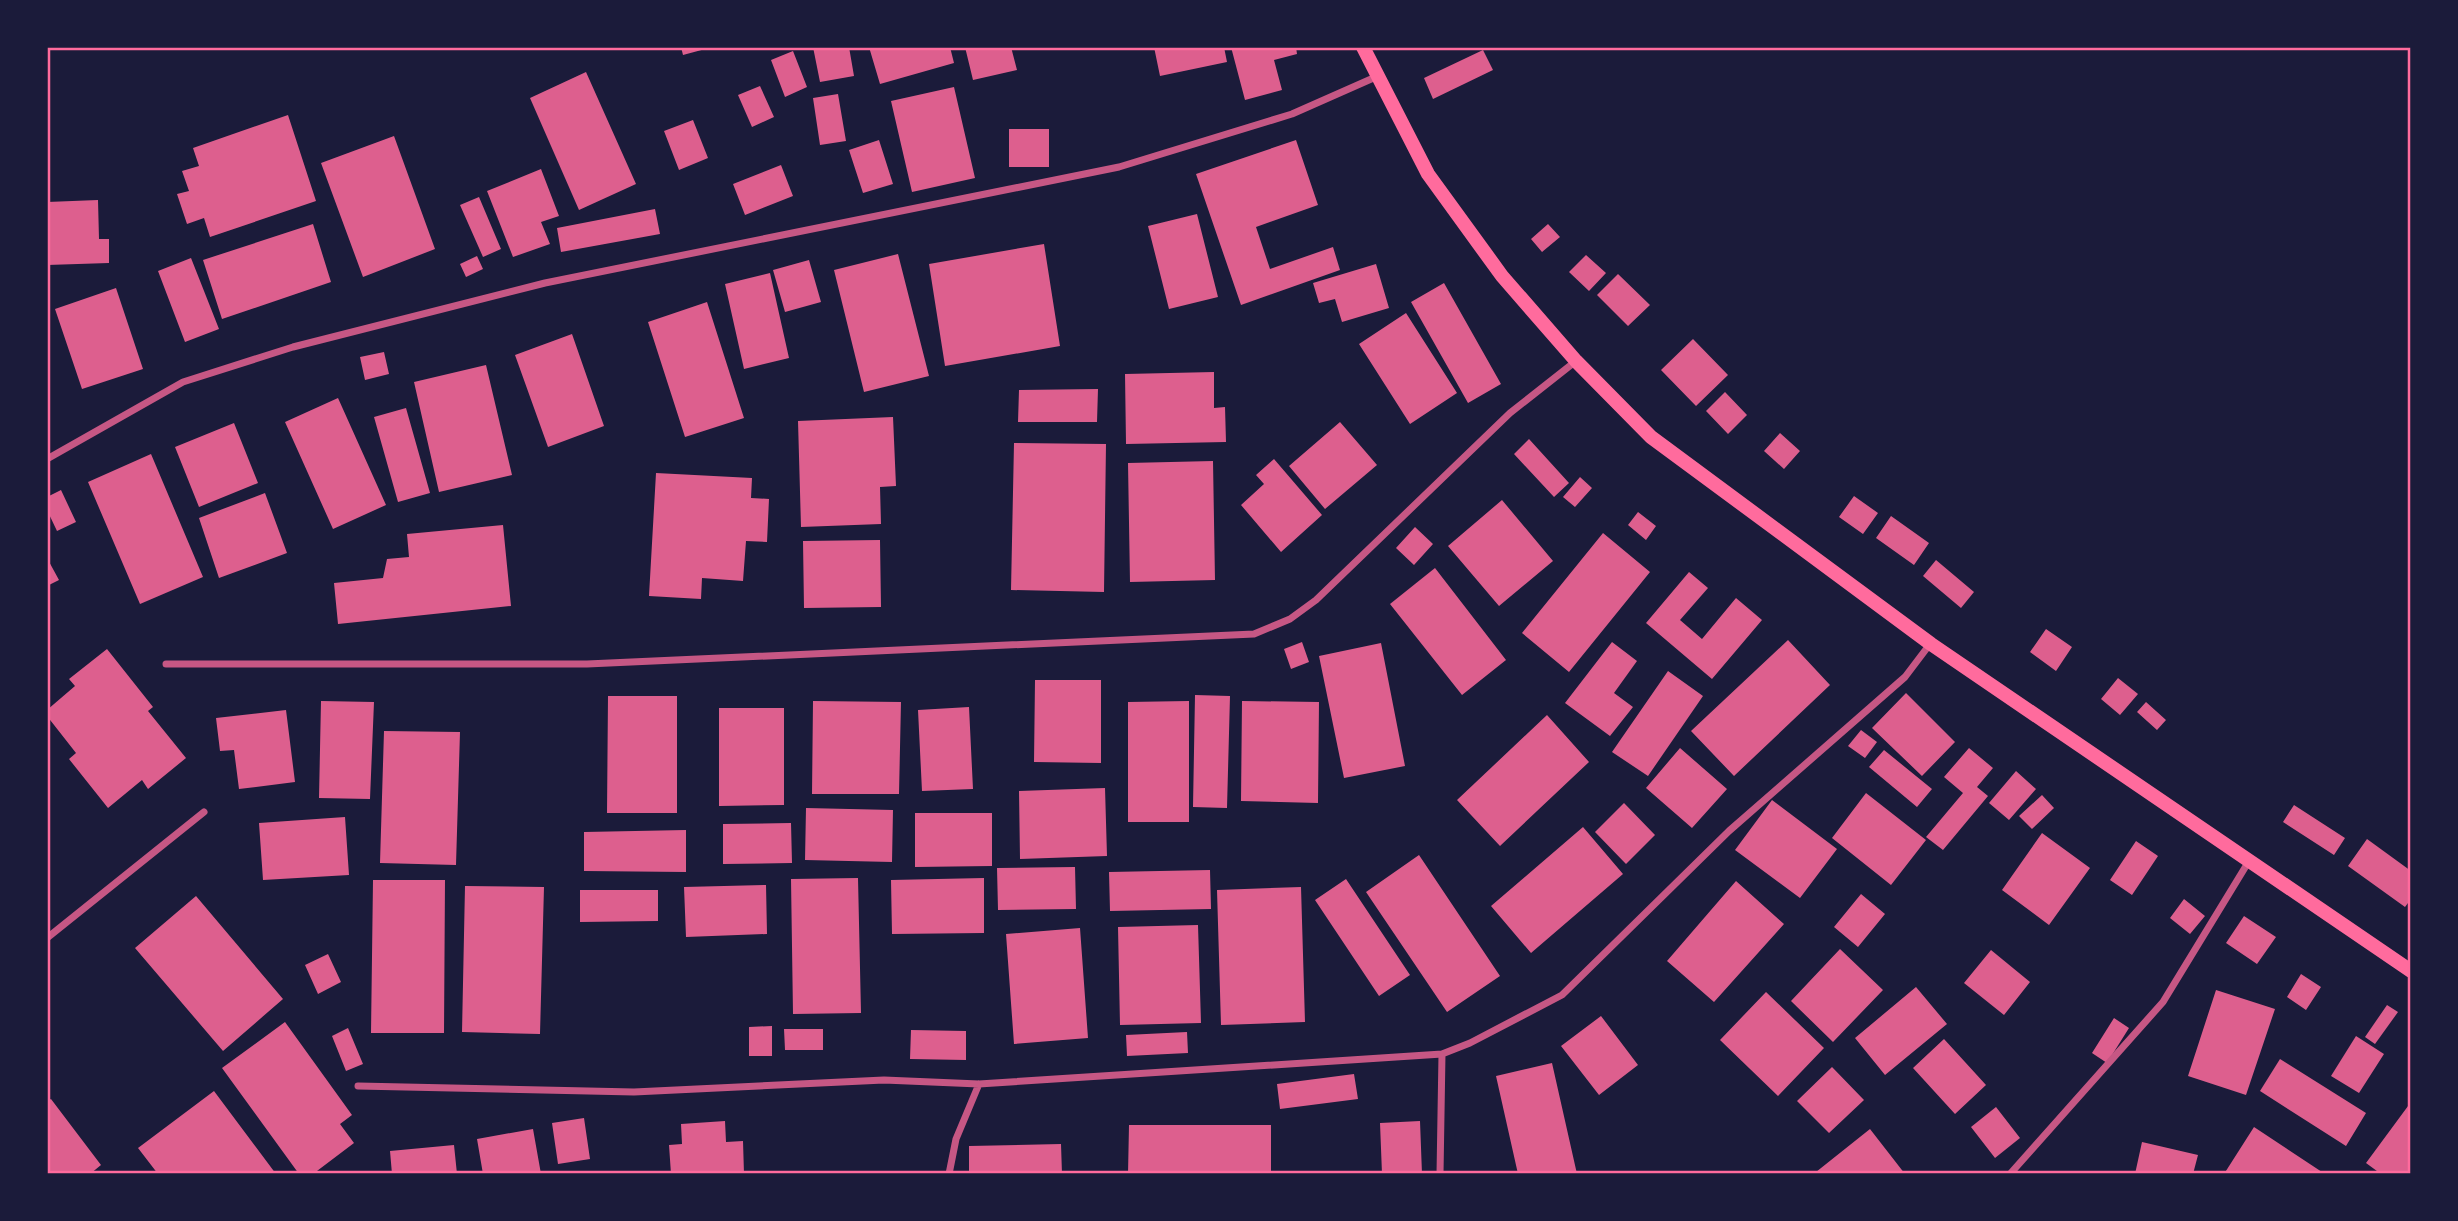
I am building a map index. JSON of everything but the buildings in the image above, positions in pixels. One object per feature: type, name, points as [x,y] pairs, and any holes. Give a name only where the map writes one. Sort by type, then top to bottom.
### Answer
[{"type":"main road","points":[[1363,47],[1428,174],[1502,276],[1576,361],[1651,437],[1931,644],[2411,971]]},
{"type":"street","points":[[47,459],[183,382],[293,347],[545,283],[1118,167],[1292,114],[1378,76]]},
{"type":"street","points":[[166,664],[587,664],[1254,634],[1290,620],[1316,600],[1510,413],[1576,361]]},
{"type":"street","points":[[358,1086],[634,1092],[884,1080],[979,1084],[1442,1054],[1470,1044],[1562,995],[1729,831],[1905,677],[1931,644]]},
{"type":"street","points":[[47,938],[204,812]]},
{"type":"street","points":[[2010,1174],[2163,1002],[2250,860]]},
{"type":"street","points":[[1440,1174],[1442,1054]]},
{"type":"street","points":[[949,1174],[956,1139],[979,1084]]}]
